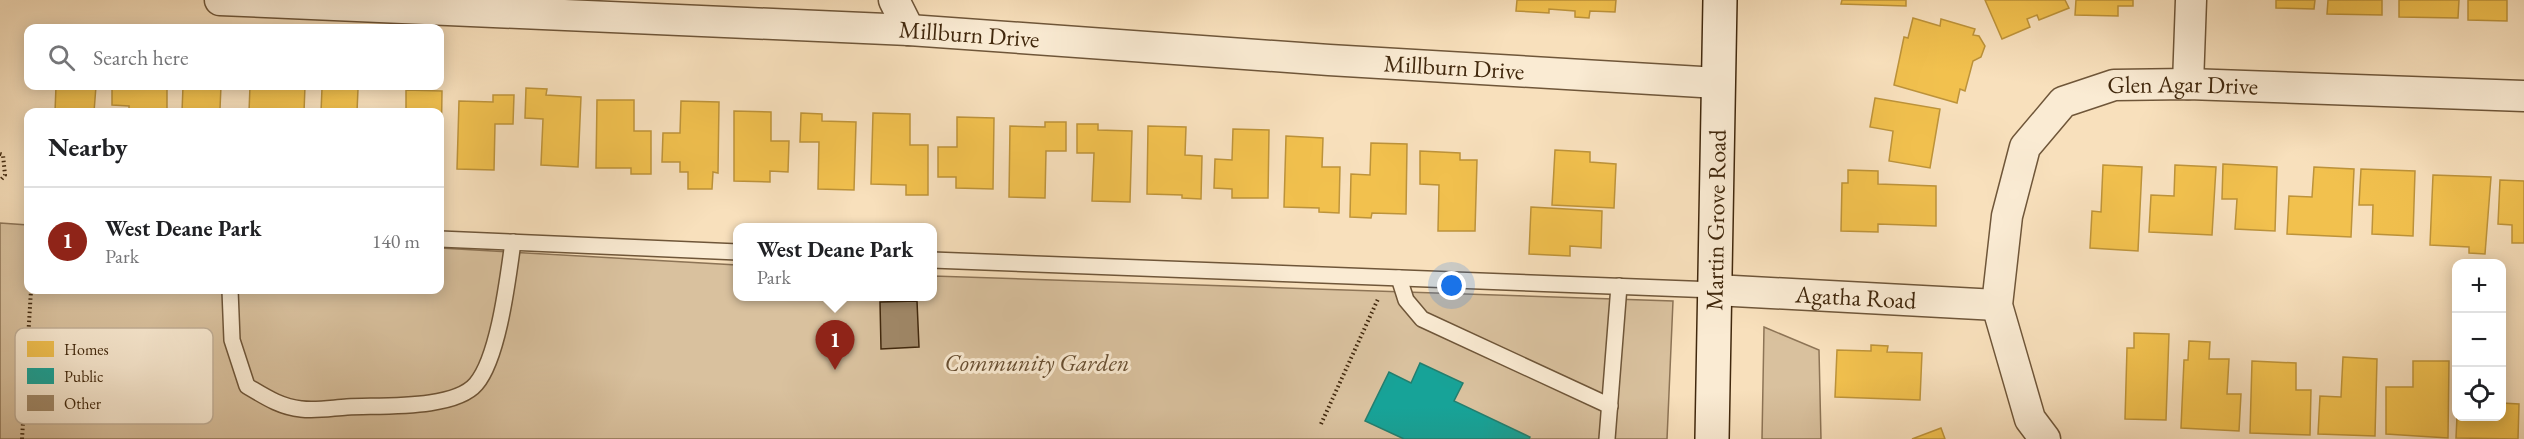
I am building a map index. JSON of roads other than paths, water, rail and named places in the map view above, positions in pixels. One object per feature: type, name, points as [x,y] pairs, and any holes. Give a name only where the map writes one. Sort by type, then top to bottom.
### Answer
[{"type":"main road","name":"Martin Grove Road","points":[[1712,439],[1720,0]]},
{"type":"street","name":"Millburn Drive","points":[[220,0],[909,30],[1317,59],[1718,83]]},
{"type":"street","points":[[894,0],[909,30]]},
{"type":"street","points":[[2188,84],[2191,0]]},
{"type":"street","name":"Glen Agar Drive","points":[[1997,304],[2007,216],[2025,147],[2063,102],[2114,85],[2188,84],[2524,96]]},
{"type":"street","name":"Agatha Road","points":[[1715,290],[1997,304]]},
{"type":"street","points":[[1997,304],[2030,419],[2045,439]]},
{"type":"lane","points":[[444,239],[733,252]]},
{"type":"lane","points":[[230,294],[232,340],[247,386],[274,403],[302,410],[426,403],[457,396],[474,386],[479,380],[494,344],[503,309],[513,242]]},
{"type":"lane","points":[[937,260],[1715,290]]},
{"type":"lane","points":[[1394,278],[1406,300],[1422,319],[1610,406]]},
{"type":"lane","points":[[1607,439],[1619,286]]},
{"type":"place","name":"West Deane Park","points":[[835,370]]},
{"type":"park label","name":"Community Garden","points":[[1037,363]]}]
